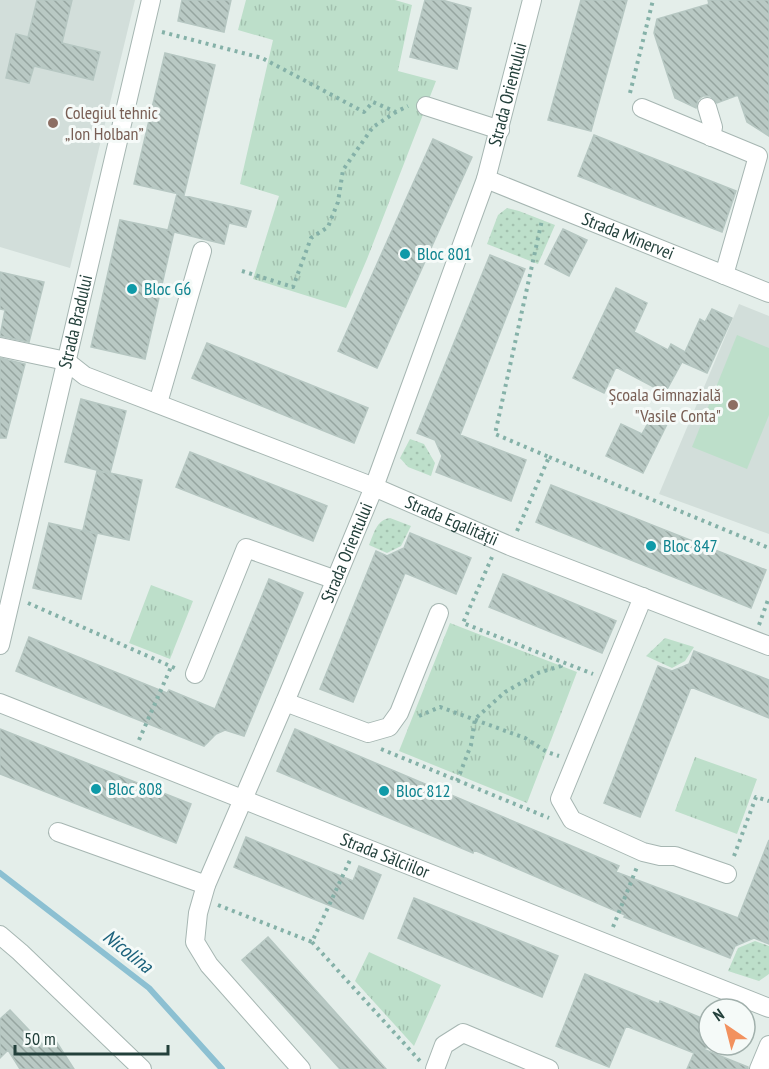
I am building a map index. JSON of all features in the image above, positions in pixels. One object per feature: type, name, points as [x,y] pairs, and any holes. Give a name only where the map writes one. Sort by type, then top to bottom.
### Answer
[{"type":"street","name":"Strada Bradului","points":[[0,645],[151,0]]},
{"type":"street","name":"Strada Orientului","points":[[301,1069],[209,965],[195,942],[203,892],[374,487],[486,179],[532,0]]},
{"type":"street","points":[[426,106],[500,130]]},
{"type":"street","points":[[706,107],[713,127],[711,137]]},
{"type":"street","points":[[642,108],[758,156],[724,275]]},
{"type":"street","name":"Strada Minervei","points":[[486,179],[769,293]]},
{"type":"street","points":[[158,403],[202,251]]},
{"type":"street","name":"Strada Egalității","points":[[0,347],[66,361],[85,376],[374,487],[505,543],[761,643]]},
{"type":"street","points":[[195,674],[246,548],[336,580]]},
{"type":"street","points":[[643,597],[560,799],[572,820],[643,852],[660,856],[675,856],[727,874]]},
{"type":"street","points":[[285,702],[368,734],[389,727],[399,713],[439,613]]},
{"type":"street","name":"Strada Sălciilor","points":[[0,703],[769,1008]]},
{"type":"street","points":[[58,832],[203,892]]},
{"type":"street","points":[[0,935],[142,1069]]},
{"type":"street","points":[[429,1067],[444,1045],[463,1033],[549,1069]]},
{"type":"street","points":[[759,1069],[769,1044]]},
{"type":"path","points":[[642,108],[628,102],[653,0]]},
{"type":"path","points":[[144,27],[262,58],[364,112],[373,102],[396,112]]},
{"type":"path","points":[[242,271],[293,287],[311,238],[328,227],[338,202],[343,170],[373,127],[416,102],[426,106]]},
{"type":"path","points":[[546,203],[495,434],[769,548]]},
{"type":"path","points":[[549,457],[463,623],[608,680]]},
{"type":"path","points":[[10,596],[171,667],[195,674]]},
{"type":"path","points":[[761,643],[769,597]]},
{"type":"path","points":[[457,781],[471,745],[475,719],[505,692],[538,672],[561,666],[561,662]]},
{"type":"path","points":[[133,754],[171,667]]},
{"type":"path","points":[[399,713],[412,718],[440,707],[525,738],[547,752],[574,762]]},
{"type":"path","points":[[368,734],[373,746],[569,826],[572,820]]},
{"type":"path","points":[[727,874],[756,797],[769,801]]},
{"type":"path","points":[[312,942],[357,844]]},
{"type":"path","points":[[606,945],[643,852]]},
{"type":"path","points":[[203,892],[312,942],[429,1067]]},
{"type":"shaded area","name":"Colegiul tehnic „Ion Holban”","points":[[0,0],[135,0],[70,268],[0,247]]},
{"type":"shaded area","name":"Școala Gimnazială \"Vasile Conta\"","points":[[739,304],[769,316],[769,534],[659,494]]},
{"type":"green space","points":[[246,0],[395,0],[412,5],[398,71],[436,81],[346,308],[253,279],[279,196],[240,184],[273,40],[238,30]]},
{"type":"green space","points":[[507,208],[555,225],[538,264],[487,244],[498,215]]},
{"type":"green space","points":[[737,335],[769,348],[769,415],[747,469],[692,447]]},
{"type":"green space","points":[[410,439],[424,444],[435,463],[431,476],[408,467],[400,458]]},
{"type":"green space","points":[[390,518],[411,526],[401,546],[387,553],[369,545],[379,525],[385,519]]},
{"type":"green space","points":[[151,585],[193,601],[170,659],[129,643]]},
{"type":"green space","points":[[450,623],[577,672],[527,803],[399,751]]},
{"type":"green space","points":[[665,638],[694,647],[685,661],[672,668],[646,656]]},
{"type":"green space","points":[[695,757],[757,779],[737,834],[675,811]]},
{"type":"green space","points":[[755,941],[769,946],[769,974],[759,981],[728,971],[738,948]]},
{"type":"green space","points":[[369,952],[441,985],[414,1046],[355,981]]},
{"type":"building","points":[[37,0],[72,0],[62,43],[100,52],[93,80],[34,66],[29,83],[6,78],[16,34],[28,37]]},
{"type":"building","points":[[182,0],[231,0],[224,32],[178,21]]},
{"type":"building","points":[[425,0],[442,0],[471,8],[457,69],[410,57]]},
{"type":"building","points":[[581,0],[627,0],[591,131],[548,120]]},
{"type":"building","points":[[708,0],[769,0],[769,136],[747,122],[738,95],[717,103],[710,96],[703,96],[698,100],[696,108],[675,98],[654,33],[657,19],[709,4]]},
{"type":"building","points":[[165,53],[215,65],[184,195],[134,184]]},
{"type":"building","points":[[594,135],[736,191],[722,232],[578,176]]},
{"type":"building","name":"Bloc 801","points":[[433,139],[472,157],[377,368],[338,351]]},
{"type":"building","name":"Bloc G6","points":[[177,194],[251,211],[246,227],[229,223],[224,244],[174,232],[145,359],[91,347],[120,220],[168,230]]},
{"type":"building","points":[[563,229],[587,240],[569,276],[545,264]]},
{"type":"building","points":[[490,255],[525,269],[460,435],[526,460],[511,501],[436,472],[442,456],[435,440],[417,433]]},
{"type":"building","points":[[0,272],[44,282],[29,342],[0,336],[5,310],[0,309]]},
{"type":"building","points":[[616,288],[647,303],[634,332],[668,350],[671,344],[685,352],[700,319],[705,322],[712,309],[732,318],[707,373],[682,362],[665,393],[616,367],[604,393],[573,378]]},
{"type":"building","points":[[207,343],[368,408],[354,443],[192,378]]},
{"type":"building","points":[[0,358],[25,364],[6,438],[0,438]]},
{"type":"building","points":[[81,399],[126,411],[110,473],[142,480],[129,540],[83,530],[97,471],[108,473],[65,462]]},
{"type":"building","points":[[654,412],[669,420],[643,473],[606,456],[621,424],[642,434]]},
{"type":"building","points":[[190,452],[327,506],[313,541],[176,487]]},
{"type":"building","name":"Bloc 847","points":[[551,485],[766,570],[751,608],[536,522]]},
{"type":"building","points":[[49,523],[97,534],[81,599],[33,588]]},
{"type":"building","points":[[410,533],[471,558],[456,594],[405,573],[353,702],[320,689],[376,551],[387,556],[404,548]]},
{"type":"building","points":[[503,574],[616,621],[602,653],[489,607]]},
{"type":"building","points":[[269,579],[303,593],[244,736],[225,730],[216,734],[204,746],[16,671],[29,637],[167,693],[169,690],[215,709]]},
{"type":"building","points":[[694,651],[769,680],[769,718],[691,687],[640,817],[604,803],[658,666],[672,671],[682,667],[689,664]]},
{"type":"building","name":"Bloc 808","points":[[0,729],[191,804],[176,843],[0,774]]},
{"type":"building","points":[[295,729],[619,866],[616,872],[738,918],[769,840],[769,944],[754,938],[735,946],[730,958],[624,917],[625,915],[474,850],[473,853],[277,771]]},
{"type":"building","points":[[246,837],[353,881],[359,866],[381,875],[363,919],[234,867]]},
{"type":"building","points":[[414,898],[558,956],[542,997],[398,938]]},
{"type":"building","points":[[268,937],[386,1069],[340,1069],[242,960]]},
{"type":"building","points":[[585,974],[659,1004],[660,1001],[697,1016],[697,1057],[723,1057],[748,1067],[748,1069],[687,1069],[694,1053],[626,1026],[609,1067],[556,1046]]},
{"type":"building","points":[[10,1010],[46,1048],[56,1041],[74,1069],[20,1069],[8,1050],[0,1058],[0,1019]]},
{"type":"waterway","name":"Nicolina","points":[[0,873],[149,988],[222,1069]]},
{"type":"place","name":"Colegiul tehnic „Ion Holban”","points":[[53,123]]},
{"type":"place","name":"Bloc 801","points":[[405,254]]},
{"type":"place","name":"Bloc G6","points":[[132,289]]},
{"type":"place","name":"Școala Gimnazială \"Vasile Conta\"","points":[[733,405]]},
{"type":"place","name":"Bloc 847","points":[[651,546]]},
{"type":"place","name":"Bloc 808","points":[[96,789]]},
{"type":"place","name":"Bloc 812","points":[[384,791]]}]
